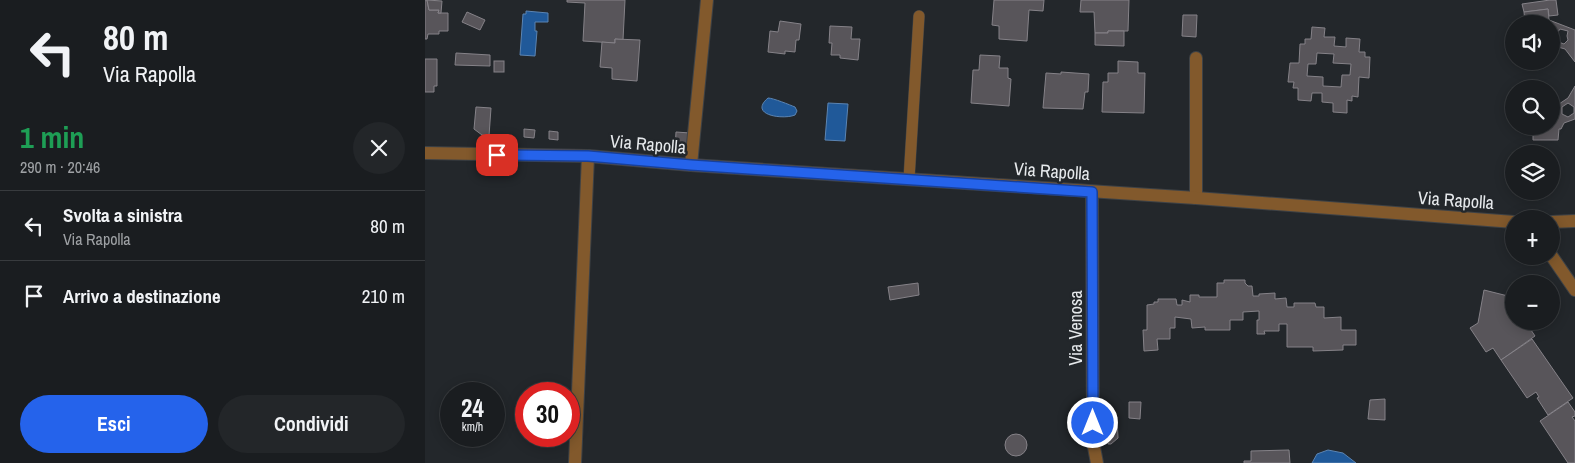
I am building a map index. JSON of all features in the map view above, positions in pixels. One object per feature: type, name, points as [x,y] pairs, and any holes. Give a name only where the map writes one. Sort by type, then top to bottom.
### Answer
[{"type":"street","points":[[691,165],[707,0]]},
{"type":"street","points":[[1196,58],[1196,198]]},
{"type":"street","name":"Via Rapolla","points":[[425,153],[588,156],[691,165],[1196,198],[1505,221]]},
{"type":"street","name":"Via Rapolla","points":[[575,463],[588,156]]},
{"type":"street","name":"Via Venosa","points":[[1092,192],[1093,442],[1097,463]]},
{"type":"street","points":[[1560,222],[1575,221]]},
{"type":"street","points":[[1558,265],[1575,290]]},
{"type":"lane","points":[[909,179],[919,16]]},
{"type":"water","points":[[526,11],[548,13],[548,22],[535,22],[535,31],[537,31],[535,56],[520,55],[523,14],[526,14]]},
{"type":"water","points":[[768,98],[795,107],[797,111],[795,115],[783,117],[769,115],[762,109],[763,104]]},
{"type":"water","points":[[828,103],[848,104],[845,141],[825,140]]},
{"type":"water","points":[[1328,450],[1343,453],[1356,463],[1312,463],[1317,454]]},
{"type":"building","points":[[425,0],[427,0],[429,10],[439,10],[438,13],[448,13],[448,31],[439,31],[439,34],[428,34],[427,39],[425,39]]},
{"type":"building","points":[[427,0],[442,1],[441,13],[438,13],[439,10],[429,10]]},
{"type":"building","points":[[567,0],[625,0],[623,40],[615,39],[615,43],[583,41],[585,3],[567,2]]},
{"type":"building","points":[[994,0],[1044,0],[1043,11],[1029,10],[1027,41],[999,39],[999,26],[992,25]]},
{"type":"building","points":[[1081,0],[1129,0],[1128,31],[1095,33],[1094,12],[1080,12]]},
{"type":"building","points":[[1556,0],[1558,15],[1549,15],[1548,9],[1524,12],[1522,4]]},
{"type":"building","points":[[1548,9],[1549,15],[1524,15],[1524,12]]},
{"type":"building","points":[[467,12],[485,20],[480,30],[462,22]]},
{"type":"building","points":[[1183,15],[1197,15],[1196,37],[1182,36]]},
{"type":"building","points":[[780,21],[801,24],[799,40],[796,40],[795,52],[785,51],[785,54],[768,52],[770,31],[778,32]]},
{"type":"building","points":[[1560,24],[1575,30],[1575,62],[1565,49],[1560,48],[1560,42],[1564,44],[1568,40],[1568,31],[1560,29]]},
{"type":"building","points":[[830,26],[852,27],[851,39],[860,39],[858,60],[840,58],[840,55],[831,55],[832,43],[829,43]]},
{"type":"building","points":[[1312,27],[1325,28],[1324,37],[1335,37],[1334,46],[1346,47],[1346,38],[1360,39],[1359,52],[1365,52],[1365,57],[1370,57],[1369,78],[1359,77],[1358,97],[1352,96],[1352,101],[1347,100],[1347,113],[1333,112],[1333,103],[1322,102],[1322,93],[1312,93],[1311,101],[1298,100],[1298,88],[1293,88],[1294,82],[1288,82],[1290,63],[1299,63],[1300,44],[1305,44],[1305,39],[1311,39]],"holes":[[[1317,53],[1334,54],[1333,63],[1351,64],[1350,75],[1342,75],[1341,87],[1323,86],[1323,77],[1307,76],[1308,64],[1316,64]]]},
{"type":"building","points":[[1108,31],[1124,31],[1124,46],[1095,45],[1095,33],[1108,33]]},
{"type":"building","points":[[615,39],[640,40],[637,81],[612,79],[612,68],[600,67],[602,42],[615,43]]},
{"type":"building","points":[[456,53],[490,55],[490,66],[455,65]]},
{"type":"building","points":[[980,55],[1000,56],[999,68],[1008,68],[1008,78],[1011,79],[1009,106],[971,103],[973,70],[979,70]]},
{"type":"building","points":[[425,59],[437,59],[437,86],[434,86],[434,92],[425,92]]},
{"type":"building","points":[[494,61],[504,61],[504,72],[494,72]]},
{"type":"building","points":[[1118,61],[1138,62],[1138,73],[1145,73],[1144,113],[1102,112],[1103,82],[1108,82],[1108,73],[1118,73]]},
{"type":"building","points":[[1061,72],[1089,74],[1088,92],[1085,92],[1083,109],[1043,108],[1046,73],[1061,74]]},
{"type":"building","points":[[1575,86],[1575,119],[1564,123],[1561,129],[1560,129],[1560,103],[1568,98]],"holes":[[[1568,103],[1574,107],[1574,113],[1568,117],[1562,114],[1562,107]]]},
{"type":"building","points":[[476,107],[491,108],[489,136],[482,135],[474,129]]},
{"type":"building","points":[[524,129],[535,130],[534,138],[524,137]]},
{"type":"building","points":[[549,131],[558,132],[558,140],[549,139]]},
{"type":"building","points":[[676,132],[690,133],[689,150],[675,150]]},
{"type":"building","points":[[1533,135],[1558,135],[1558,140],[1533,140]]},
{"type":"building","points":[[1224,280],[1245,280],[1248,286],[1252,286],[1253,296],[1275,293],[1275,299],[1286,298],[1287,307],[1294,307],[1294,303],[1315,303],[1316,307],[1324,307],[1324,318],[1341,317],[1341,330],[1356,330],[1356,345],[1343,345],[1343,350],[1313,351],[1313,347],[1287,347],[1287,324],[1279,324],[1279,331],[1264,331],[1265,334],[1257,334],[1259,311],[1243,312],[1243,320],[1230,320],[1230,330],[1205,330],[1205,327],[1192,328],[1191,319],[1175,317],[1175,328],[1170,328],[1170,339],[1157,339],[1158,350],[1144,351],[1143,330],[1147,330],[1147,305],[1158,302],[1158,299],[1176,299],[1177,305],[1182,305],[1182,300],[1190,302],[1190,295],[1217,297],[1217,283],[1224,283]]},
{"type":"building","points":[[918,283],[919,295],[890,300],[888,287]]},
{"type":"building","points":[[1484,290],[1505,295],[1505,330],[1531,330],[1535,336],[1501,360],[1493,348],[1486,352],[1470,328],[1478,323]]},
{"type":"building","points":[[1532,339],[1573,398],[1548,415],[1537,398],[1539,397],[1536,392],[1527,398],[1501,360]]},
{"type":"building","points":[[1385,399],[1385,420],[1368,419],[1370,400]]},
{"type":"building","points":[[1129,402],[1141,402],[1140,419],[1129,418]]},
{"type":"building","points":[[1568,402],[1575,412],[1575,416],[1572,417],[1575,421],[1575,463],[1568,463],[1540,421]]},
{"type":"building","points":[[1117,417],[1118,438],[1111,444],[1108,444],[1107,418]]},
{"type":"building","points":[[1016,434],[1024,437],[1027,445],[1024,453],[1016,456],[1008,453],[1005,445],[1008,437]]},
{"type":"building","points":[[1289,450],[1290,463],[1244,463],[1244,461],[1251,461],[1251,451]]},
{"type":"route","points":[[497,155],[588,156],[691,165],[1092,192],[1093,423]]}]
